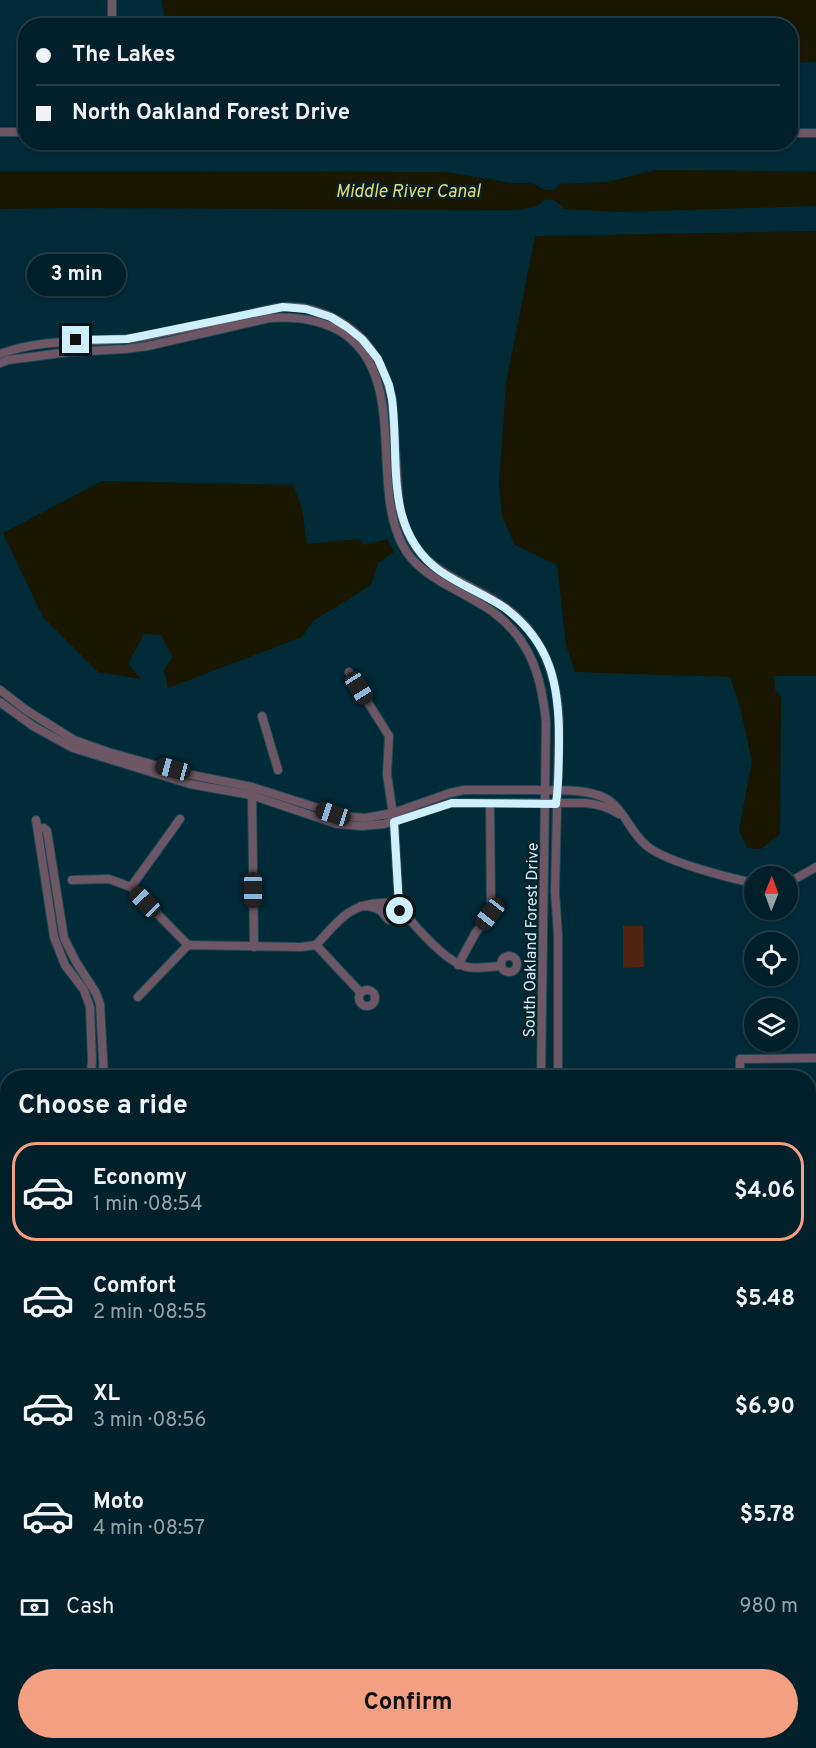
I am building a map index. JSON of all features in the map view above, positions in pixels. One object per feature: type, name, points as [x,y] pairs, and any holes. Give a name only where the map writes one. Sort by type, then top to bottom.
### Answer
[{"type":"street","points":[[112,0],[112,18]]},
{"type":"street","points":[[0,132],[18,132]]},
{"type":"street","points":[[798,133],[816,133]]},
{"type":"street","points":[[0,354],[53,341],[144,337],[283,307],[306,309],[339,321],[354,332],[378,359],[389,385],[393,407],[399,507],[414,545],[438,570],[487,596],[513,614],[536,640],[549,662],[558,699],[559,760],[555,892],[558,1070]]},
{"type":"street","name":"South Oakland Forest Drive","points":[[0,363],[69,352],[148,346],[280,317],[311,319],[333,328],[355,343],[364,354],[378,385],[382,404],[392,513],[403,546],[417,564],[433,577],[478,602],[508,625],[522,641],[539,677],[546,723],[541,1070]]},
{"type":"street","points":[[349,672],[389,736],[387,774],[394,818],[397,886],[394,920],[389,920],[371,907],[361,906]]},
{"type":"street","points":[[0,690],[66,739],[73,748],[158,770],[190,784],[252,791],[337,824],[370,826],[446,804],[490,802],[595,804],[614,810],[623,817]]},
{"type":"street","points":[[0,702],[33,726],[66,739]]},
{"type":"street","points":[[262,716],[278,770]]},
{"type":"street","points":[[394,818],[450,793],[464,790],[558,790],[593,794],[607,799],[616,806],[638,838],[660,855],[744,881]]},
{"type":"street","points":[[252,791],[254,947]]},
{"type":"street","points":[[458,965],[490,914],[490,802]]},
{"type":"street","points":[[131,887],[180,819]]},
{"type":"street","points":[[91,1070],[92,1024],[89,1004],[84,990],[65,964],[54,937],[37,824],[47,831],[64,938],[99,1001],[102,1016],[104,1070]]},
{"type":"street","points":[[798,877],[816,867]]},
{"type":"street","points":[[72,880],[109,879],[131,887],[188,945],[301,947],[316,945],[346,914],[367,904],[395,907],[458,965],[475,968],[501,966]]},
{"type":"street","points":[[382,913],[383,907],[395,907]]},
{"type":"street","points":[[138,997],[188,945]]},
{"type":"street","points":[[316,945],[361,993]]},
{"type":"street","points":[[79,984],[87,979]]},
{"type":"street","points":[[89,1004],[99,1001]]},
{"type":"street","points":[[740,1070],[740,1059],[816,1058]]},
{"type":"shaded area","points":[[623,926],[643,926],[644,967],[623,968]]},
{"type":"water","points":[[161,0],[816,0],[816,62],[798,63],[798,18],[165,18]]},
{"type":"water","name":"Middle River Canal","points":[[654,170],[816,171],[816,206],[619,212],[565,209],[554,200],[545,199],[536,207],[515,210],[0,209],[0,171],[446,172],[512,183],[533,183],[544,190],[554,190],[559,184],[608,182]]},
{"type":"water","points":[[816,231],[816,676],[774,676],[775,690],[781,696],[780,834],[761,849],[747,848],[739,830],[752,761],[740,707],[730,677],[575,672],[566,645],[557,565],[515,545],[502,516],[499,483],[506,383],[535,236]]},
{"type":"water","points":[[102,481],[293,485],[302,509],[307,544],[358,539],[366,545],[387,539],[394,552],[378,563],[371,585],[313,621],[302,637],[168,688],[164,670],[173,657],[161,635],[144,634],[128,664],[141,679],[98,672],[43,617],[3,533]]},
{"type":"route","points":[[76,340],[144,337],[292,307],[316,311],[339,321],[362,339],[378,359],[392,399],[399,507],[414,545],[438,570],[505,608],[528,630],[549,662],[558,699],[559,760],[556,804],[452,803],[394,822],[400,911]]}]
